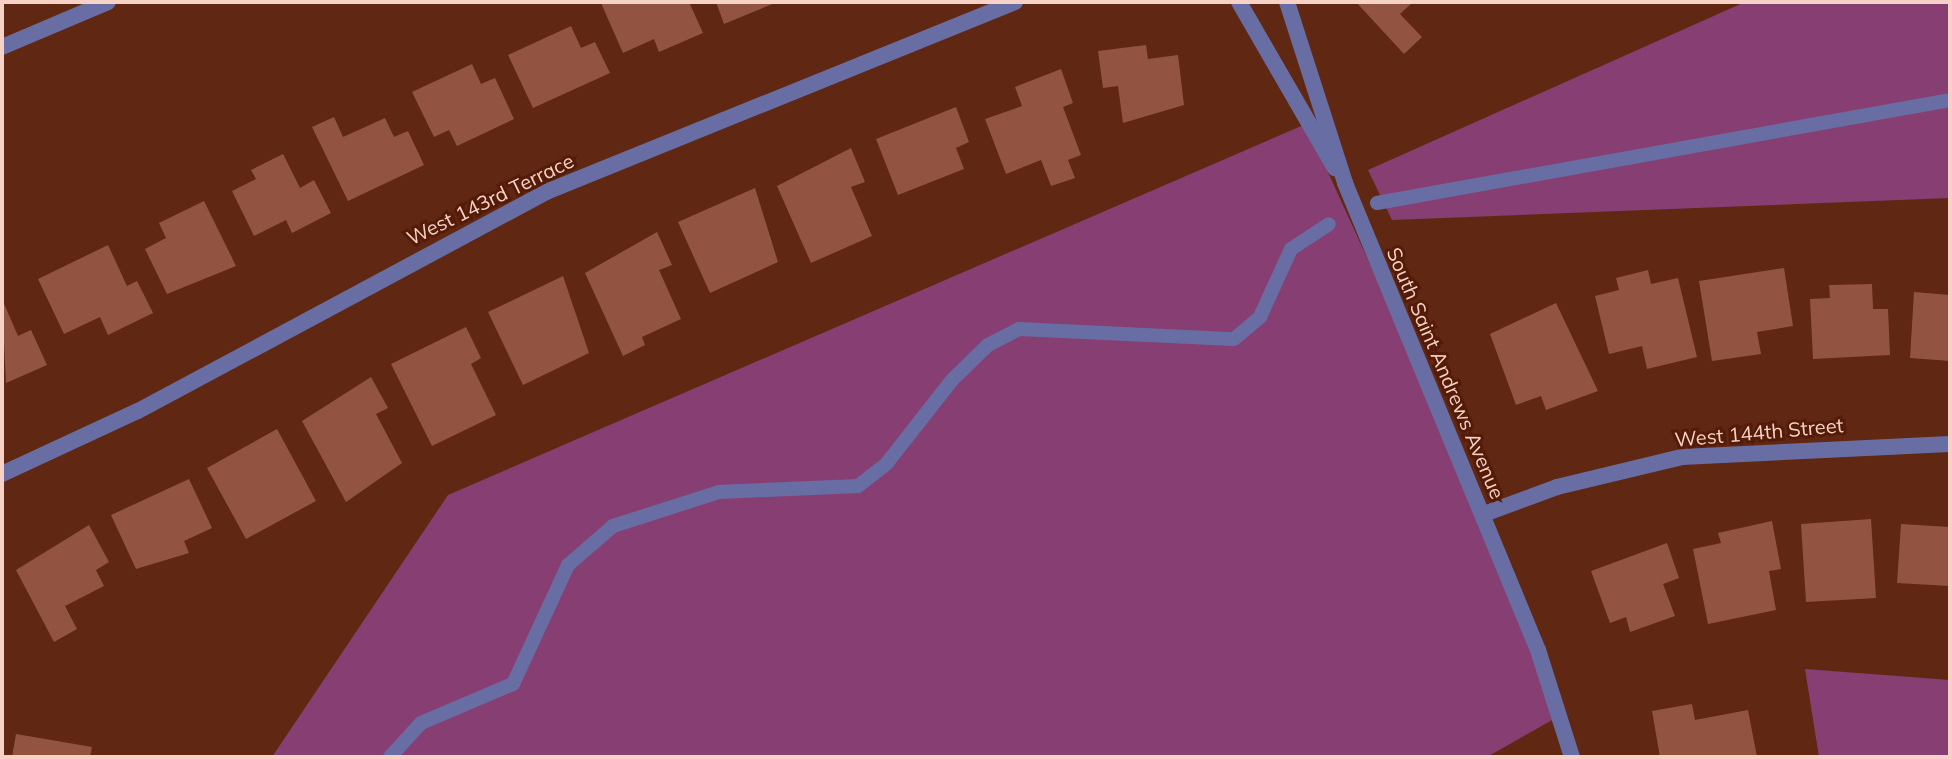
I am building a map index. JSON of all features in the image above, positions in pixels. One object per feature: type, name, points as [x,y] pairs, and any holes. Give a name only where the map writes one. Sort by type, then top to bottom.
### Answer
[{"type":"street","points":[[2,47],[108,2]]},
{"type":"street","name":"West 143rd Terrace","points":[[2,474],[175,392],[546,192],[1015,2]]},
{"type":"street","points":[[1239,2],[1345,183]]},
{"type":"street","name":"South Saint Andrews Avenue","points":[[1287,2],[1345,183],[1484,514],[1572,757]]},
{"type":"street","name":"West 144th Street","points":[[1484,514],[1557,487],[1682,457],[1950,444]]},
{"type":"lane","points":[[1377,203],[1950,100]]},
{"type":"lane","points":[[390,757],[421,723],[513,684],[568,565],[613,526],[719,492],[858,486],[887,463],[952,380],[988,345],[1019,329],[1234,339],[1260,317],[1291,249],[1329,224]]},
{"type":"shaded area","points":[[1745,2],[1950,2],[1950,198],[1392,220],[1368,170]]},
{"type":"shaded area","points":[[1306,124],[1484,514],[1561,715],[1487,757],[272,757],[448,495]]},
{"type":"shaded area","points":[[1805,669],[1950,680],[1950,757],[1819,757]]},
{"type":"building","points":[[689,2],[703,33],[659,52],[654,39],[623,53],[601,3]]},
{"type":"building","points":[[716,2],[777,2],[724,24]]},
{"type":"building","points":[[1356,2],[1413,2],[1400,14],[1422,37],[1404,54]]},
{"type":"building","points":[[571,26],[581,48],[595,42],[610,73],[533,108],[508,55]]},
{"type":"building","points":[[1146,45],[1148,59],[1178,55],[1184,105],[1123,123],[1118,86],[1103,88],[1098,51]]},
{"type":"building","points":[[472,64],[481,84],[495,78],[514,119],[457,146],[449,130],[434,137],[412,92]]},
{"type":"building","points":[[1061,69],[1073,103],[1063,107],[1081,155],[1068,160],[1075,178],[1051,186],[1041,160],[1006,174],[985,119],[1022,106],[1015,87]]},
{"type":"building","points":[[956,107],[969,142],[956,148],[964,169],[898,195],[876,139]]},
{"type":"building","points":[[334,117],[343,137],[385,118],[394,137],[408,131],[424,165],[348,201],[312,127]]},
{"type":"building","points":[[851,148],[865,182],[851,187],[872,236],[811,263],[777,186]]},
{"type":"building","points":[[283,154],[300,188],[314,180],[331,213],[292,233],[286,220],[254,236],[232,191],[256,179],[251,170]]},
{"type":"building","points":[[755,188],[778,262],[710,293],[678,222]]},
{"type":"building","points":[[204,201],[236,266],[167,294],[145,249],[166,238],[159,223]]},
{"type":"building","points":[[657,232],[672,265],[659,270],[681,319],[642,337],[645,345],[623,356],[585,273]]},
{"type":"building","points":[[108,245],[127,286],[137,281],[153,313],[108,335],[100,317],[64,334],[38,279]]},
{"type":"building","points":[[1784,268],[1793,326],[1757,332],[1761,354],[1712,361],[1699,281]]},
{"type":"building","points":[[1648,270],[1651,284],[1678,278],[1697,357],[1647,369],[1642,346],[1609,354],[1595,296],[1619,290],[1616,278]]},
{"type":"building","points":[[563,276],[589,353],[523,385],[488,312]]},
{"type":"building","points":[[1872,284],[1873,309],[1888,309],[1890,355],[1813,359],[1810,299],[1830,298],[1829,285]]},
{"type":"building","points":[[1914,292],[1950,295],[1950,361],[1910,358]]},
{"type":"building","points":[[2,299],[18,336],[31,330],[47,365],[6,383]]},
{"type":"building","points":[[1556,303],[1598,391],[1546,410],[1541,396],[1516,405],[1490,334]]},
{"type":"building","points":[[466,327],[481,358],[471,364],[496,415],[432,446],[391,364]]},
{"type":"building","points":[[371,377],[388,408],[376,414],[402,463],[346,502],[302,421]]},
{"type":"building","points":[[277,429],[316,501],[246,539],[207,468]]},
{"type":"building","points":[[189,479],[212,528],[184,541],[189,553],[136,569],[111,515]]},
{"type":"building","points":[[1871,519],[1876,598],[1806,602],[1801,524]]},
{"type":"building","points":[[1772,521],[1781,569],[1769,571],[1776,610],[1708,624],[1693,549],[1721,543],[1718,533]]},
{"type":"building","points":[[1901,524],[1950,527],[1950,586],[1897,583]]},
{"type":"building","points":[[89,525],[109,562],[96,570],[104,586],[65,606],[77,629],[54,642],[16,570]]},
{"type":"building","points":[[1667,543],[1679,578],[1663,584],[1675,616],[1630,632],[1626,617],[1610,623],[1591,571]]},
{"type":"building","points":[[1692,704],[1695,720],[1748,710],[1757,757],[1660,757],[1652,711]]},
{"type":"building","points":[[16,734],[92,747],[90,757],[12,757]]}]
